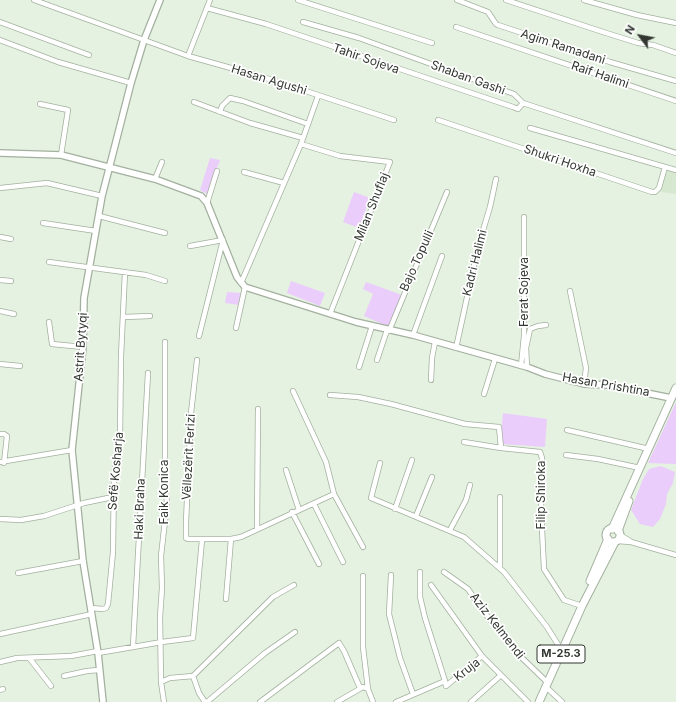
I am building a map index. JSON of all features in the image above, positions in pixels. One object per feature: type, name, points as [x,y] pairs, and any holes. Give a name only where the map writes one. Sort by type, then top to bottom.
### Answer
[{"type":"main road","name":"M-25.3","points":[[539,702],[615,536],[639,476],[639,470],[676,388]]},
{"type":"street","name":"Hasan Agushi","points":[[34,0],[188,56],[263,77],[394,120]]},
{"type":"street","name":"Astrit Bytyqi","points":[[103,702],[98,652],[83,561],[78,506],[75,495],[72,450],[83,347],[84,298],[108,167],[144,40],[160,0]]},
{"type":"street","points":[[188,56],[210,0]]},
{"type":"street","points":[[298,0],[432,43]]},
{"type":"street","name":"Agim Ramadani","points":[[458,0],[488,12],[498,25],[610,62],[676,81]]},
{"type":"street","points":[[506,0],[603,32],[638,42],[653,44],[676,53]]},
{"type":"street","points":[[584,0],[637,15],[676,23]]},
{"type":"street","name":"Tahir Sojeva","points":[[207,8],[266,24],[518,109],[523,104]]},
{"type":"street","points":[[0,22],[89,55]]},
{"type":"street","name":"Shaban Gashi","points":[[303,22],[359,38],[514,94],[523,104],[676,153]]},
{"type":"street","name":"Raif Halimi","points":[[456,26],[676,101]]},
{"type":"street","points":[[0,40],[58,62],[131,84]]},
{"type":"street","points":[[236,328],[243,285],[301,144],[318,96]]},
{"type":"street","points":[[220,112],[222,106],[230,98],[243,101],[308,124]]},
{"type":"street","points":[[194,102],[250,123],[303,138]]},
{"type":"street","points":[[40,104],[68,110],[61,155]]},
{"type":"street","name":"Shukri Hoxha","points":[[438,120],[652,192],[656,192],[659,188],[664,167]]},
{"type":"street","name":"Shukri Hoxha","points":[[530,128],[676,170]]},
{"type":"street","name":"Milan Shuflaj","points":[[301,144],[340,156],[390,162],[330,314]]},
{"type":"street","points":[[0,154],[61,155],[156,179],[189,190],[201,196],[207,203],[237,277],[243,285]]},
{"type":"street","points":[[156,179],[162,162]]},
{"type":"street","points":[[207,203],[217,171]]},
{"type":"street","points":[[244,172],[284,183]]},
{"type":"street","name":"Kadri Halimi","points":[[456,348],[478,247],[496,179]]},
{"type":"street","points":[[0,188],[47,183],[102,196]]},
{"type":"street","name":"Bajo Topulli","points":[[388,330],[447,192]]},
{"type":"street","points":[[99,216],[165,233]]},
{"type":"street","name":"Ferat Sojeva","points":[[521,366],[524,336],[524,217]]},
{"type":"street","points":[[43,223],[96,231]]},
{"type":"street","points":[[0,237],[11,239]]},
{"type":"street","points":[[190,246],[223,240]]},
{"type":"street","points":[[199,336],[223,240]]},
{"type":"street","points":[[413,336],[442,256]]},
{"type":"street","points":[[49,262],[146,275],[165,281]]},
{"type":"street","name":"Sefë Kosharja","points":[[0,634],[103,609],[106,608],[108,604],[113,552],[114,474],[120,436],[121,356],[125,272]]},
{"type":"street","points":[[0,280],[11,281]]},
{"type":"street","name":"Hasan Prishtina","points":[[243,285],[330,314],[527,367],[545,374],[584,384],[607,385],[671,398]]},
{"type":"street","points":[[570,292],[586,368],[584,384]]},
{"type":"street","points":[[0,311],[14,314]]},
{"type":"street","points":[[124,317],[150,316]]},
{"type":"street","points":[[49,322],[52,344],[83,347]]},
{"type":"street","points":[[527,367],[526,348],[530,329],[546,325]]},
{"type":"street","points":[[359,367],[372,326]]},
{"type":"street","points":[[377,360],[388,330]]},
{"type":"street","name":"Faik Konica","points":[[164,702],[161,682],[161,556],[166,503],[164,483],[165,342]]},
{"type":"street","points":[[431,380],[432,358],[435,342]]},
{"type":"street","points":[[484,394],[495,359]]},
{"type":"street","name":"Vëllezërit Ferizi","points":[[197,360],[191,413],[186,538],[202,540]]},
{"type":"street","points":[[0,364],[20,366]]},
{"type":"street","name":"Haki Braha","points":[[133,646],[148,373]]},
{"type":"street","points":[[293,391],[326,462],[334,494],[363,547]]},
{"type":"street","points":[[330,395],[358,397],[391,404],[465,424],[498,428],[501,448],[464,442]]},
{"type":"street","points":[[257,529],[258,409]]},
{"type":"street","points":[[567,430],[649,449]]},
{"type":"street","points":[[0,434],[7,436],[2,463],[72,450]]},
{"type":"street","name":"Filip Shiroka","points":[[501,448],[540,452],[542,458],[541,509],[544,569],[564,600],[582,606]]},
{"type":"street","points":[[566,455],[598,459],[639,470]]},
{"type":"street","points":[[395,509],[412,460]]},
{"type":"street","points":[[380,463],[371,498],[464,537],[500,568],[523,594],[562,651]]},
{"type":"street","points":[[286,470],[299,510]]},
{"type":"street","points":[[416,516],[432,477]]},
{"type":"street","points":[[450,530],[466,500],[470,486]]},
{"type":"street","points":[[0,662],[17,658],[30,659],[71,656],[193,638],[195,634],[202,540],[231,540],[334,494]]},
{"type":"street","points":[[0,519],[21,520],[44,516],[113,497]]},
{"type":"street","points":[[500,497],[500,568]]},
{"type":"street","points":[[314,504],[343,562]]},
{"type":"street","points":[[292,512],[319,564]]},
{"type":"street","points":[[615,536],[676,555]]},
{"type":"street","points":[[226,599],[231,540]]},
{"type":"street","points":[[18,574],[83,561]]},
{"type":"street","points":[[420,572],[420,597],[445,681]]},
{"type":"street","name":"Aziz Kelmendi","points":[[444,572],[468,589],[483,611],[519,655],[562,702]]},
{"type":"street","points":[[391,575],[389,614],[400,658],[413,694]]},
{"type":"street","points":[[363,576],[363,647],[368,688],[373,702]]},
{"type":"street","points":[[161,682],[170,678],[193,676],[268,601],[294,585]]},
{"type":"street","points":[[431,585],[482,656]]},
{"type":"street","points":[[193,676],[199,693],[206,702],[265,653],[295,632]]},
{"type":"street","points":[[260,702],[339,642],[344,650],[360,688]]},
{"type":"street","name":"Kruja","points":[[396,702],[445,681],[446,686],[482,656],[500,676],[528,702]]},
{"type":"street","points":[[30,659],[51,686]]},
{"type":"street","points":[[64,676],[99,670]]},
{"type":"street","points":[[471,702],[500,676]]},
{"type":"street","points":[[337,702],[360,688],[368,688]]},
{"type":"shaded area","points":[[210,158],[220,160],[207,194],[200,190]]},
{"type":"shaded area","points":[[667,171],[676,173],[676,194],[661,192]]},
{"type":"shaded area","points":[[354,192],[370,198],[359,228],[343,222]]},
{"type":"shaded area","points":[[291,281],[325,293],[320,306],[287,293]]},
{"type":"shaded area","points":[[366,282],[402,295],[389,327],[364,316],[373,294],[363,289]]},
{"type":"shaded area","points":[[227,292],[241,293],[239,305],[225,303]]},
{"type":"shaded area","points":[[676,402],[676,464],[648,463]]},
{"type":"shaded area","points":[[503,413],[547,419],[545,447],[500,444]]},
{"type":"shaded area","points":[[661,466],[675,472],[673,483],[667,494],[666,504],[660,519],[653,527],[640,524],[631,510],[643,479],[649,469]]}]
